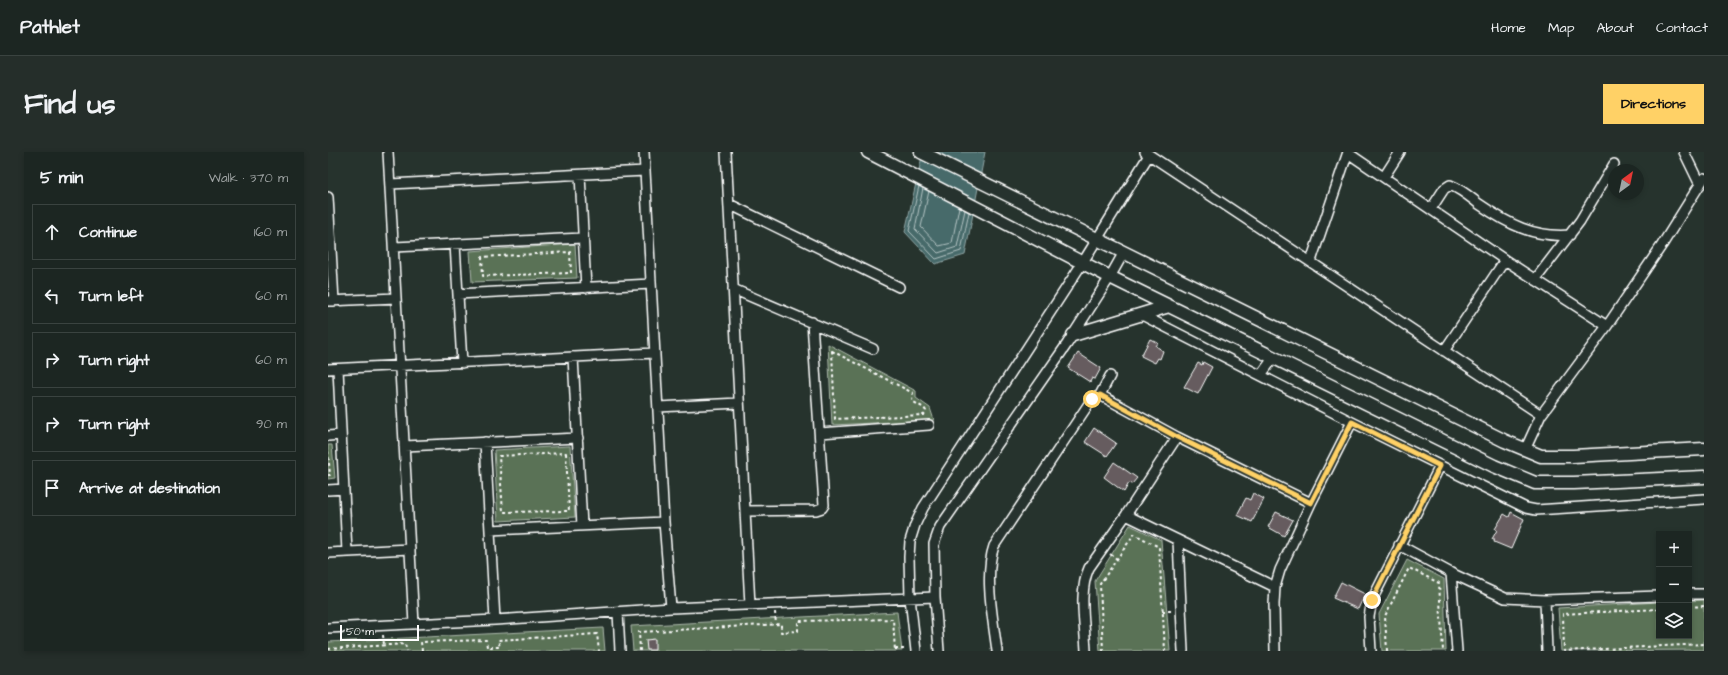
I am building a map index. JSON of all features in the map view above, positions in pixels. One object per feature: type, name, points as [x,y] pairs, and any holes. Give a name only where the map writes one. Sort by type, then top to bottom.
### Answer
[{"type":"street","points":[[388,152],[414,624]]},
{"type":"street","points":[[644,152],[664,522],[671,608]]},
{"type":"street","points":[[726,152],[750,605]]},
{"type":"street","points":[[868,152],[1110,277],[1494,466],[1535,483],[1574,483],[1704,477]]},
{"type":"street","points":[[921,152],[1505,441],[1540,456],[1573,456],[1704,449]]},
{"type":"street","points":[[1311,261],[1348,152],[1505,260],[1607,326]]},
{"type":"street","points":[[1384,177],[1400,152]]},
{"type":"street","points":[[1525,450],[1541,414],[1607,326],[1702,181],[1684,152]]},
{"type":"street","points":[[916,651],[910,598],[910,540],[918,519],[1083,262],[1147,153],[1541,414]]},
{"type":"street","points":[[390,184],[645,171]]},
{"type":"street","points":[[580,174],[586,288]]},
{"type":"street","points":[[1535,280],[1580,221],[1608,174]]},
{"type":"street","points":[[1431,209],[1444,189],[1450,185],[1513,225],[1528,231],[1554,236],[1570,235]]},
{"type":"street","points":[[328,197],[331,301],[396,298]]},
{"type":"street","points":[[729,204],[899,287]]},
{"type":"street","points":[[394,247],[583,238]]},
{"type":"street","points":[[455,244],[462,362]]},
{"type":"street","points":[[939,651],[935,597],[934,544],[940,527],[1073,335],[1124,252]]},
{"type":"street","points":[[1444,351],[1505,260]]},
{"type":"street","points":[[458,294],[651,284]]},
{"type":"street","points":[[734,288],[873,349]]},
{"type":"street","points":[[1073,335],[1169,306]]},
{"type":"street","points":[[1142,315],[1519,505],[1536,510],[1704,499]]},
{"type":"street","points":[[745,511],[816,510],[824,506],[812,322]]},
{"type":"street","points":[[347,552],[341,435],[333,369],[655,353]]},
{"type":"street","points":[[573,357],[582,526]]},
{"type":"street","points":[[1261,375],[1274,357]]},
{"type":"street","points":[[996,651],[989,574],[990,558],[994,546],[1092,399],[1100,395],[1110,376]]},
{"type":"street","points":[[1100,395],[1177,437],[1311,503]]},
{"type":"street","points":[[658,407],[739,403]]},
{"type":"street","points":[[1275,651],[1275,587],[1280,570],[1311,503],[1352,422]]},
{"type":"street","points":[[820,433],[929,425]]},
{"type":"street","points":[[328,436],[341,435]]},
{"type":"street","points":[[1086,651],[1083,596],[1085,576],[1177,437]]},
{"type":"street","points":[[404,446],[578,438]]},
{"type":"street","points":[[485,442],[494,620]]},
{"type":"street","points":[[1371,651],[1370,609],[1372,600],[1440,466]]},
{"type":"street","points":[[328,490],[344,490]]},
{"type":"street","points":[[1126,515],[1275,587]]},
{"type":"street","points":[[490,530],[664,522]]},
{"type":"street","points":[[1178,540],[1183,651]]},
{"type":"street","points":[[1400,545],[1451,573],[1505,598],[1545,600],[1656,596]]},
{"type":"street","points":[[328,553],[410,549]]},
{"type":"street","points":[[1451,573],[1456,651]]},
{"type":"street","points":[[1692,594],[1704,594]]},
{"type":"street","points":[[328,628],[494,620],[671,608],[935,597]]},
{"type":"street","points":[[1545,600],[1547,651]]},
{"type":"street","points":[[618,612],[620,651]]},
{"type":"path","points":[[570,252],[571,273],[483,276],[482,257],[570,252]]},
{"type":"path","points":[[832,351],[913,393],[912,401],[924,408],[926,411],[924,415],[835,419],[832,351]]},
{"type":"path","points":[[328,451],[330,475],[328,475]]},
{"type":"path","points":[[566,453],[569,511],[503,512],[500,456],[566,453]]},
{"type":"path","points":[[1103,651],[1100,584],[1134,534],[1159,547],[1164,651]]},
{"type":"path","points":[[1387,651],[1385,616],[1409,568],[1439,583],[1443,651]]},
{"type":"path","points":[[1692,607],[1704,606]]},
{"type":"path","points":[[1656,609],[1563,614],[1564,651],[1704,644]]},
{"type":"path","points":[[640,651],[639,632],[781,624],[781,632],[798,631],[798,621],[893,619],[895,651]]},
{"type":"path","points":[[422,651],[422,642],[486,640],[487,647],[500,647],[498,640],[597,634],[599,651]]},
{"type":"path","points":[[328,648],[405,644],[407,651]]},
{"type":"green space","points":[[575,244],[577,278],[472,282],[470,251]]},
{"type":"green space","points":[[828,344],[916,391],[916,398],[930,408],[934,420],[832,425]]},
{"type":"green space","points":[[328,445],[332,445],[335,478],[328,479]]},
{"type":"green space","points":[[570,446],[575,517],[498,521],[494,450]]},
{"type":"green space","points":[[1130,525],[1161,540],[1170,651],[1100,651],[1095,581]]},
{"type":"green space","points":[[1407,560],[1444,579],[1446,651],[1382,651],[1379,614]]},
{"type":"green space","points":[[1704,600],[1704,650],[1561,651],[1558,608],[1656,602],[1656,639],[1692,639],[1692,601]]},
{"type":"green space","points":[[897,612],[902,651],[633,651],[631,626]]},
{"type":"green space","points":[[603,628],[605,651],[328,651],[328,642]]},
{"type":"water","points":[[923,152],[985,152],[965,255],[935,264],[905,232]]},
{"type":"building","points":[[1150,339],[1158,343],[1156,346],[1163,351],[1160,359],[1158,358],[1155,363],[1141,356]]},
{"type":"building","points":[[1078,353],[1101,368],[1095,379],[1092,378],[1090,382],[1068,368]]},
{"type":"building","points":[[1203,362],[1212,367],[1198,394],[1184,387],[1198,363],[1202,365]]},
{"type":"building","points":[[1094,428],[1116,443],[1107,456],[1085,442]]},
{"type":"building","points":[[1114,462],[1137,478],[1132,484],[1129,483],[1124,492],[1104,477]]},
{"type":"building","points":[[1253,493],[1264,499],[1252,522],[1237,515],[1246,498],[1250,500]]},
{"type":"building","points":[[1276,512],[1293,520],[1284,536],[1268,527]]},
{"type":"building","points":[[1511,512],[1524,519],[1511,549],[1494,542],[1495,539],[1492,539],[1497,530],[1495,529],[1504,514],[1509,517]]},
{"type":"building","points":[[1341,582],[1365,594],[1358,609],[1333,598]]},
{"type":"building","points":[[655,639],[655,650],[647,650],[646,640]]},
{"type":"route","points":[[1092,399],[1095,396],[1100,395],[1177,437],[1311,503],[1352,422],[1440,466],[1372,600]]}]
